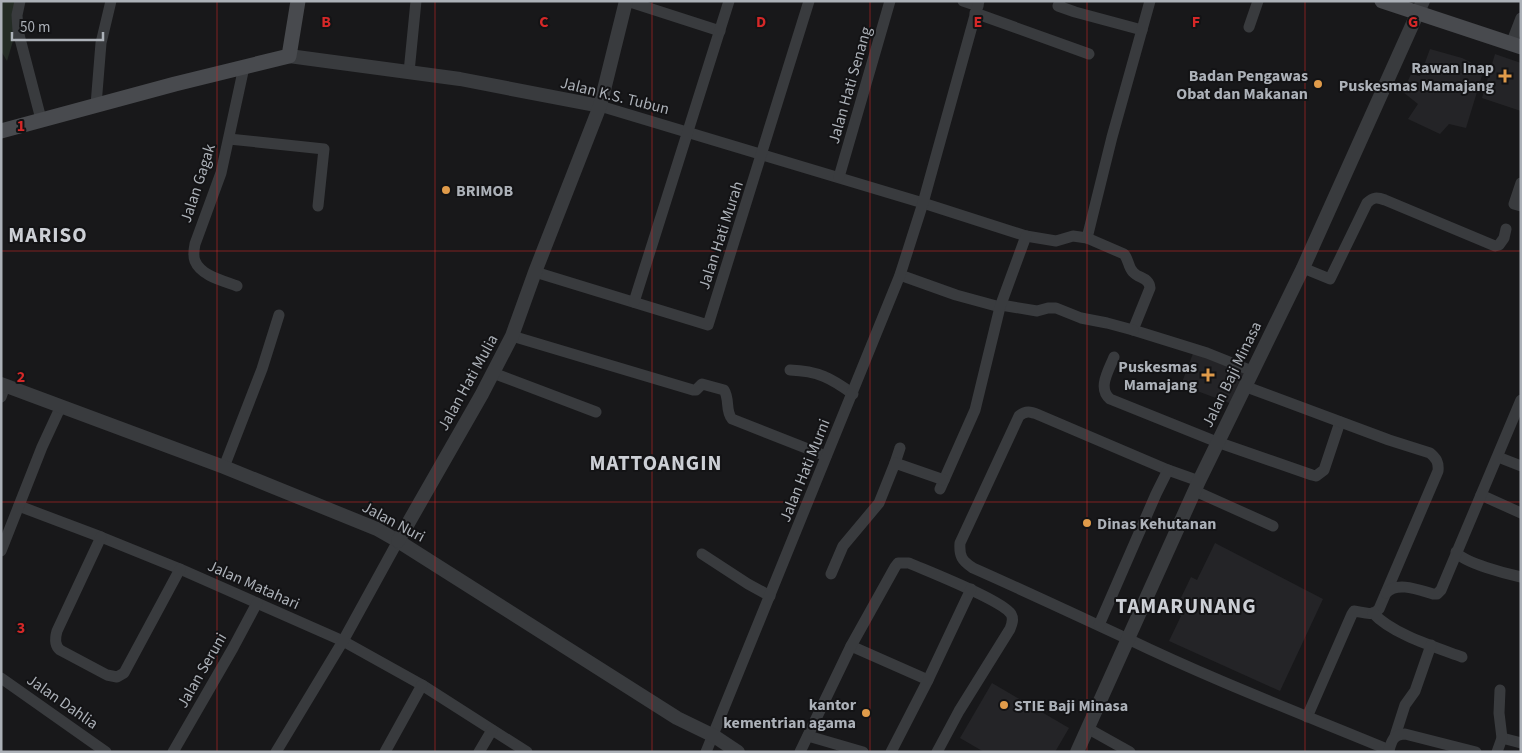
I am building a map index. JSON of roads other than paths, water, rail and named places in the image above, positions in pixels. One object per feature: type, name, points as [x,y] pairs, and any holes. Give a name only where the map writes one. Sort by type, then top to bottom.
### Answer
[{"type":"main road","points":[[1,131],[244,66],[290,56],[298,1]]},
{"type":"main road","points":[[1382,1],[1421,7],[1516,45]]},
{"type":"street","points":[[20,1],[17,15],[18,31],[41,119]]},
{"type":"street","points":[[96,105],[102,43],[111,1]]},
{"type":"street","points":[[409,72],[416,1]]},
{"type":"street","points":[[626,1],[720,31]]},
{"type":"street","name":"Jalan Hati Mulia","points":[[276,752],[343,641],[512,336],[600,106],[626,1]]},
{"type":"street","points":[[535,272],[634,302],[729,1]]},
{"type":"street","name":"Jalan Hati Murah","points":[[634,302],[708,325],[809,1]]},
{"type":"street","name":"Jalan Hati Senang","points":[[839,177],[890,1]]},
{"type":"street","points":[[963,1],[1089,54]]},
{"type":"street","points":[[1060,1],[1058,6],[1142,30]]},
{"type":"street","points":[[1133,330],[1150,284],[1147,280],[1134,274],[1128,258],[1124,254],[1087,238],[1112,137],[1150,1]]},
{"type":"street","points":[[1249,27],[1258,1]]},
{"type":"street","name":"Jalan Hati Murni","points":[[709,745],[900,275],[923,202],[977,7]]},
{"type":"street","name":"Jalan Baji Minasa","points":[[1077,752],[1197,486],[1303,268],[1421,7]]},
{"type":"street","points":[[1516,45],[1521,18]]},
{"type":"street","name":"Jalan K.S. Tubun","points":[[290,56],[460,80],[600,106],[923,202],[1026,236],[1056,241],[1073,236],[1087,238]]},
{"type":"street","name":"Jalan Gagak","points":[[237,286],[205,272],[194,261],[194,253],[195,244],[221,173],[244,66]]},
{"type":"street","points":[[229,139],[324,149],[318,206]]},
{"type":"street","points":[[1521,183],[1514,204],[1521,206]]},
{"type":"street","points":[[1303,268],[1330,279],[1367,203],[1372,198],[1385,200],[1495,246],[1499,245],[1504,238],[1506,229]]},
{"type":"street","points":[[895,463],[942,484],[975,410],[1001,306],[1026,236]]},
{"type":"street","points":[[900,275],[956,295],[1001,306],[1037,311],[1056,308],[1081,318],[1133,330],[1207,353],[1252,371]]},
{"type":"street","points":[[224,467],[262,369],[279,315]]},
{"type":"street","points":[[512,336],[693,390],[696,390],[702,384],[724,390],[727,397],[728,413],[732,419],[826,456]]},
{"type":"street","points":[[1114,357],[1105,379],[1104,390],[1110,399],[1218,442],[1316,476],[1324,470],[1340,422]]},
{"type":"street","points":[[790,370],[813,372],[827,377],[853,394]]},
{"type":"street","points":[[493,373],[596,412]]},
{"type":"street","points":[[1244,386],[1430,453],[1438,462],[1438,471],[1379,609],[1373,613],[1354,611],[1307,717]]},
{"type":"street","name":"Jalan Nuri","points":[[3,389],[60,406],[224,467],[377,529],[677,718],[709,745],[738,752]]},
{"type":"street","points":[[1386,593],[1390,589],[1397,587],[1437,594],[1441,590],[1521,400]]},
{"type":"street","points":[[1,551],[60,406]]},
{"type":"street","points":[[1273,526],[1168,470],[1028,411],[1023,412],[1019,416],[960,543],[959,553],[961,559],[973,568],[1128,639],[1389,751],[1392,738],[1395,736],[1405,706],[1415,690],[1431,645]]},
{"type":"street","points":[[831,574],[843,546],[879,503],[900,448]]},
{"type":"street","points":[[1498,457],[1521,466]]},
{"type":"street","points":[[1099,625],[1168,470]]},
{"type":"street","points":[[1481,495],[1521,514]]},
{"type":"street","name":"Jalan Matahari","points":[[19,506],[101,536],[343,641],[422,685],[527,752]]},
{"type":"street","points":[[101,536],[58,631],[56,641],[57,648],[107,675],[117,678],[124,673],[180,569]]},
{"type":"street","points":[[1456,552],[1465,559],[1521,577]]},
{"type":"street","points":[[702,554],[770,596]]},
{"type":"street","points":[[800,752],[851,646],[898,563],[909,563],[971,590],[1005,608],[1011,614],[1013,620],[1010,629],[959,711],[937,752]]},
{"type":"street","points":[[891,752],[971,590]]},
{"type":"street","name":"Jalan Seruni","points":[[173,752],[257,603]]},
{"type":"street","points":[[1373,613],[1381,622],[1415,639],[1462,657]]},
{"type":"street","points":[[851,646],[928,680]]},
{"type":"street","name":"Jalan Dahlia","points":[[1,678],[105,752]]},
{"type":"street","points":[[385,752],[422,685]]},
{"type":"street","points":[[1498,752],[1502,738],[1499,714],[1500,690]]},
{"type":"street","points":[[1087,728],[1130,752]]},
{"type":"street","points":[[479,752],[492,730]]},
{"type":"street","points":[[1395,736],[1405,734],[1476,752]]},
{"type":"street","points":[[808,736],[862,752]]},
{"type":"street","points":[[1502,738],[1521,743]]},
{"type":"place","name":"Rawan Inap Puskesmas Mamajang","points":[[1505,76]]},
{"type":"place","name":"Badan Pengawas Obat dan Makanan","points":[[1318,84]]},
{"type":"place","name":"BRIMOB","points":[[446,190]]},
{"type":"place","name":"Puskesmas Mamajang","points":[[1208,375]]},
{"type":"place","name":"Dinas Kehutanan","points":[[1087,523]]},
{"type":"place","name":"STIE Baji Minasa","points":[[1004,705]]},
{"type":"place","name":"kantor kementrian agama","points":[[866,713]]},
{"type":"district","name":"MARISO","points":[[48,235]]},
{"type":"district","name":"MATTOANGIN","points":[[656,463]]},
{"type":"district","name":"TAMARUNANG","points":[[1186,606]]}]
